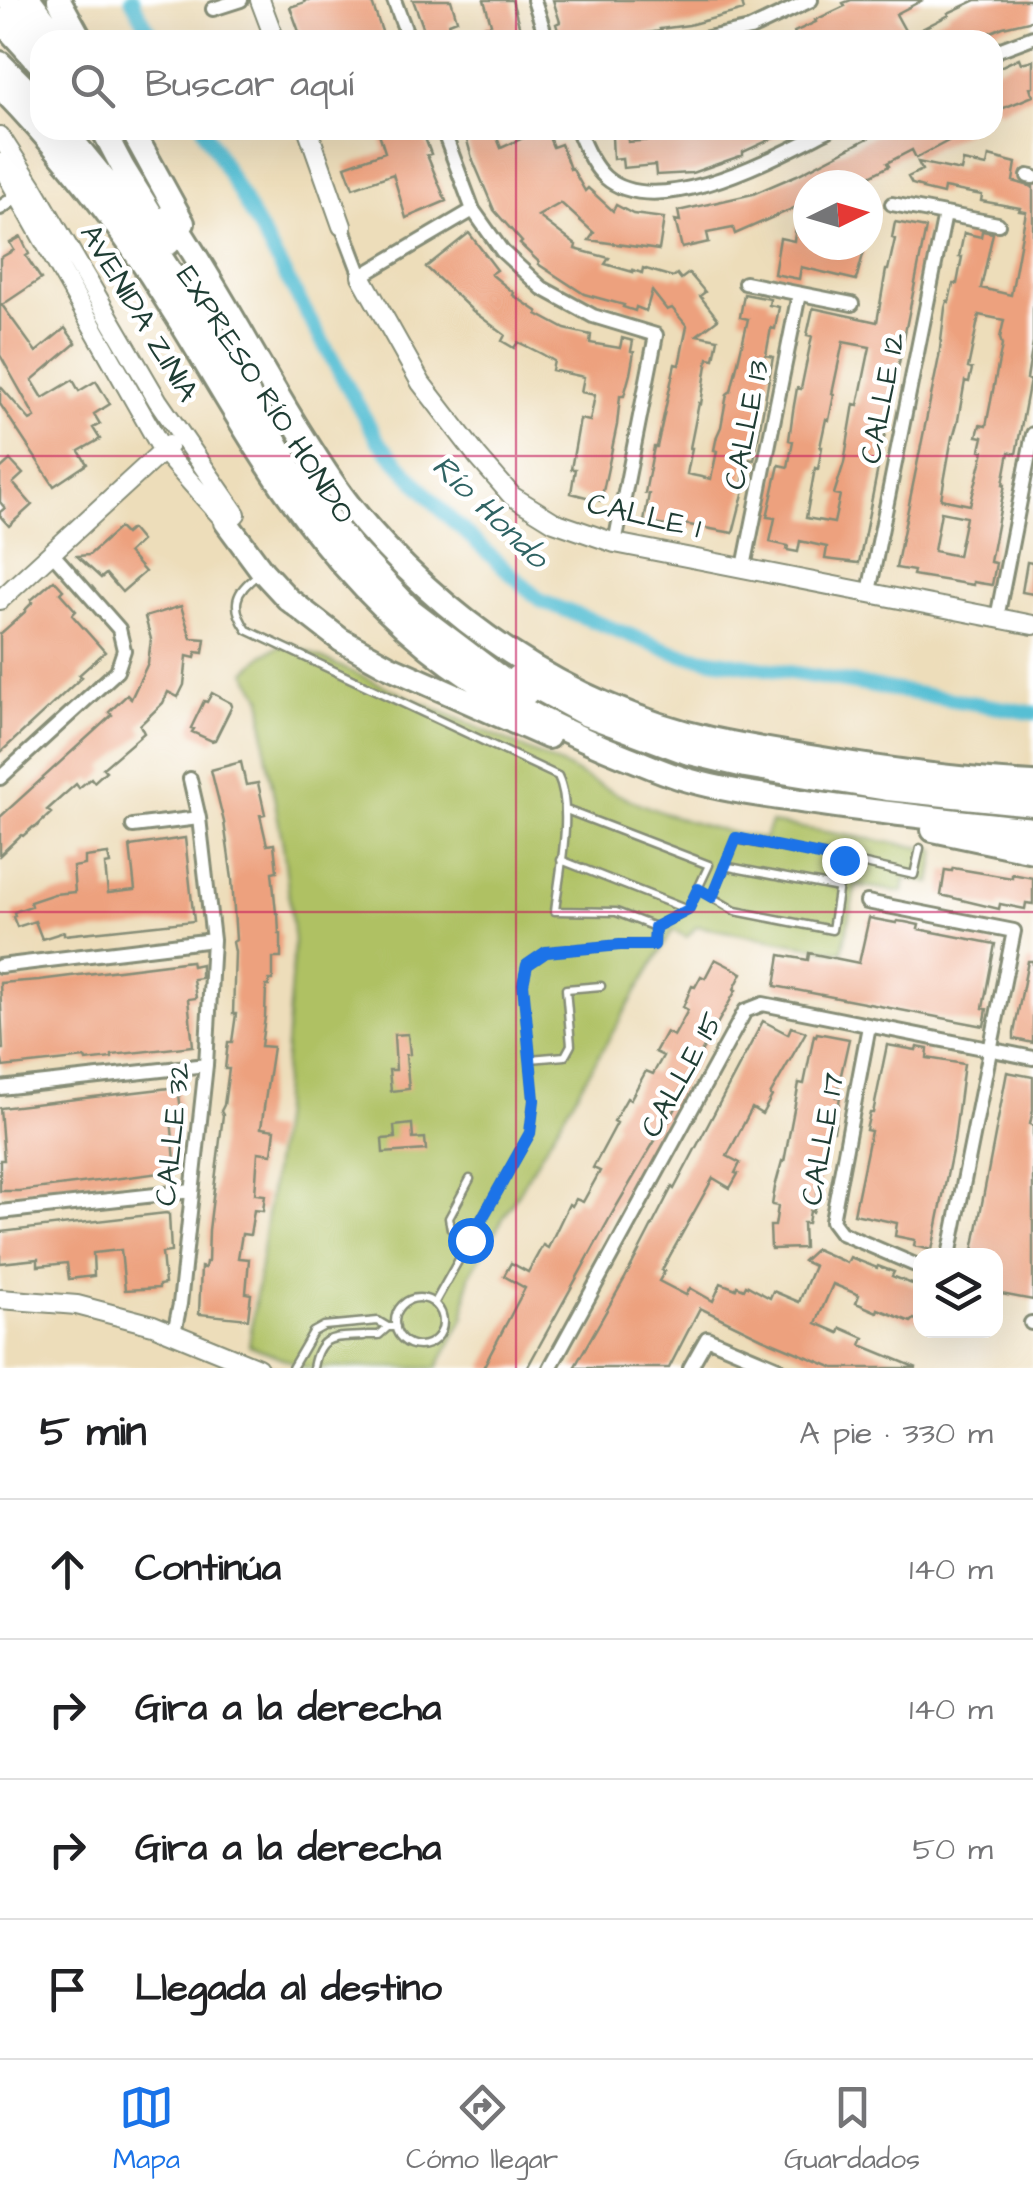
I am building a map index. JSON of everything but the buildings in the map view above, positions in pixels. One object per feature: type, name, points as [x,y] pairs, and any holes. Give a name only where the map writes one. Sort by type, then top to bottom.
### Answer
[{"type":"highway","points":[[8,0],[34,30]]},
{"type":"highway","points":[[30,0],[52,30]]},
{"type":"highway","points":[[59,0],[76,30]]},
{"type":"highway","points":[[0,20],[30,53]]},
{"type":"highway","points":[[0,38],[30,70]]},
{"type":"highway","points":[[0,62],[30,93]]},
{"type":"highway","name":"EXPRESO RÍO HONDO","points":[[0,87],[30,119]]},
{"type":"highway","name":"EXPRESO RÍO HONDO","points":[[48,140],[118,228],[175,312],[283,487],[371,593],[451,664],[493,692],[589,742],[684,780],[867,811],[1033,830]]},
{"type":"highway","points":[[72,140],[126,206]]},
{"type":"highway","points":[[84,140],[244,386],[297,478],[339,532],[411,610],[502,679],[569,719],[621,743],[683,764],[818,789],[1033,817]]},
{"type":"highway","points":[[102,140],[123,168]]},
{"type":"highway","points":[[108,140],[309,472],[385,570],[507,671],[587,715],[686,752],[745,766],[887,788],[1033,804]]},
{"type":"highway","name":"EXPRESO RÍO HONDO","points":[[122,140],[202,263],[284,406],[347,503],[390,552],[484,636],[523,662],[613,707],[708,738],[949,779],[1033,784]]},
{"type":"highway","points":[[138,140],[202,263]]},
{"type":"highway","points":[[231,518],[263,572],[288,600],[340,640],[388,666],[601,759],[649,776],[684,780]]},
{"type":"highway","points":[[867,811],[958,837],[1033,851]]},
{"type":"street","points":[[213,9],[240,0]]},
{"type":"street","points":[[260,0],[271,30]]},
{"type":"street","points":[[394,0],[405,30]]},
{"type":"street","points":[[534,0],[544,30]]},
{"type":"street","points":[[745,30],[810,0]]},
{"type":"street","points":[[1003,48],[1033,37]]},
{"type":"street","name":"AVENIDA ZINIA","points":[[0,136],[163,451],[231,518]]},
{"type":"street","points":[[312,140],[361,276],[473,210]]},
{"type":"street","points":[[447,140],[473,210],[502,251],[542,288],[593,316],[656,335],[615,542]]},
{"type":"street","points":[[581,140],[606,178],[634,192],[668,191],[729,177],[808,140]]},
{"type":"street","name":"AVENIDA ZINIA","points":[[0,163],[26,191],[231,518]]},
{"type":"street","points":[[0,208],[26,191]]},
{"type":"street","points":[[892,204],[998,224]]},
{"type":"street","name":"CALLE 12","points":[[870,592],[945,214]]},
{"type":"street","name":"CALLE 1","points":[[361,276],[421,383],[478,457],[512,496],[554,522],[615,542],[1033,625]]},
{"type":"street","points":[[745,283],[852,304]]},
{"type":"street","name":"CALLE 13","points":[[744,567],[799,294]]},
{"type":"street","points":[[996,618],[1033,434]]},
{"type":"street","points":[[0,600],[180,435]]},
{"type":"street","points":[[0,778],[117,671],[124,650],[119,629],[52,553]]},
{"type":"street","name":"CALLE 32","points":[[174,1333],[206,1065],[213,940],[199,818],[190,779]]},
{"type":"street","points":[[133,826],[199,818]]},
{"type":"street","points":[[867,902],[1014,931],[951,1248]]},
{"type":"street","points":[[0,966],[213,940]]},
{"type":"street","name":"CALLE 15","points":[[550,1368],[745,1011],[763,1004],[1033,1058]]},
{"type":"street","name":"CALLE 17","points":[[868,1026],[832,1221],[841,1232],[913,1264]]},
{"type":"street","points":[[0,1088],[206,1065]]},
{"type":"street","points":[[0,1212],[192,1190]]},
{"type":"street","points":[[0,1299],[77,1305],[153,1324],[258,1368]]},
{"type":"street","points":[[690,1368],[706,1338],[778,1368]]},
{"type":"lane","points":[[263,572],[243,586],[236,603],[239,619],[247,630],[558,776],[566,810],[555,911],[616,912],[655,927],[688,910],[709,865],[566,810]]},
{"type":"lane","points":[[712,897],[736,838],[914,875],[920,848]]},
{"type":"lane","points":[[561,859],[688,910]]},
{"type":"lane","points":[[698,889],[736,911],[832,930],[844,860]]},
{"type":"lane","points":[[724,866],[839,888]]},
{"type":"lane","points":[[434,1304],[530,1133],[534,1100],[523,984],[527,965],[546,952],[654,945],[655,927]]},
{"type":"lane","points":[[530,1059],[565,1056],[572,1045],[566,990],[602,986]]},
{"type":"lane","points":[[470,1179],[449,1218],[450,1230],[470,1240]]},
{"type":"lane","points":[[292,1368],[313,1332],[324,1326],[378,1321],[392,1327],[411,1345],[428,1344],[443,1326],[440,1310],[421,1298],[407,1302],[397,1312],[392,1327],[379,1335],[330,1338],[322,1344],[314,1368]]},
{"type":"lane","points":[[324,1326],[330,1338]]},
{"type":"green space","points":[[287,643],[568,768],[614,793],[687,821],[764,839],[771,823],[936,850],[931,883],[905,878],[903,892],[856,885],[842,952],[697,926],[687,937],[673,930],[469,1276],[464,1317],[437,1368],[307,1368],[249,1345],[280,1121],[294,942],[283,845],[266,753],[262,698],[246,672],[264,654]]},
{"type":"waterway","name":"Río Hondo","points":[[132,0],[148,30]]},
{"type":"waterway","name":"Río Hondo","points":[[210,140],[378,441],[445,514],[541,601],[679,654],[1033,713]]},
{"type":"route","points":[[470,1240],[530,1133],[534,1100],[523,984],[527,965],[546,952],[654,945],[655,927],[688,910],[698,889],[712,897],[736,838],[844,860]]}]
